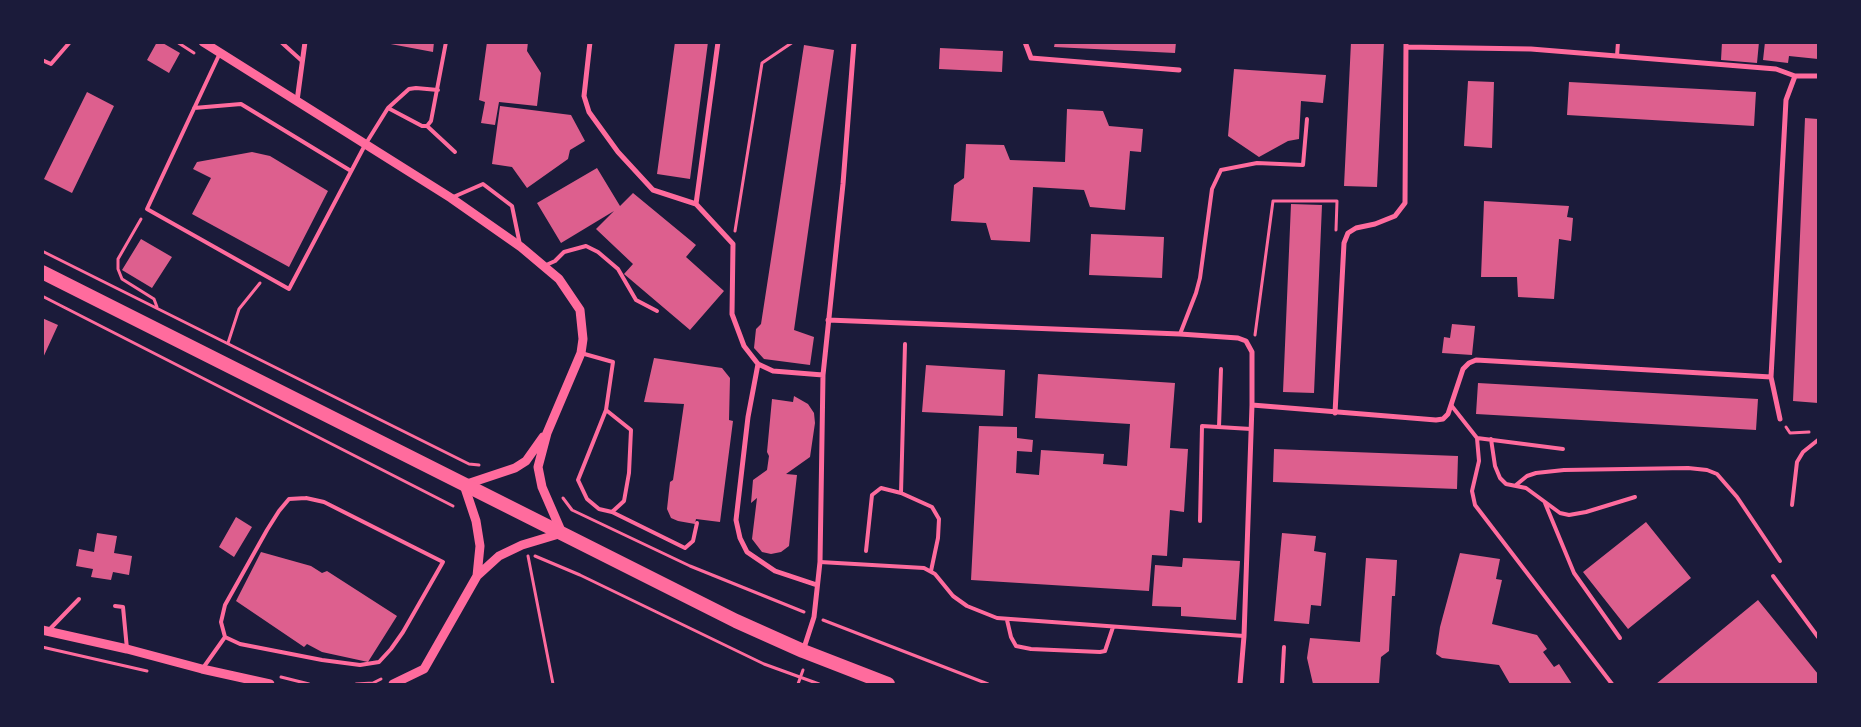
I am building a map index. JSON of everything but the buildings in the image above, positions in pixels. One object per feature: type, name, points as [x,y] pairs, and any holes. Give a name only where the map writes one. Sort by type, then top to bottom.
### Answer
[{"type":"highway","points":[[42,272],[736,621],[803,651],[888,684]]},
{"type":"street","points":[[203,42],[452,198],[521,247],[559,279],[580,310],[583,339],[581,353],[547,433],[538,467],[542,487],[562,533],[522,544],[499,556],[477,576],[424,669],[393,684]]},
{"type":"street","points":[[296,101],[305,42]]},
{"type":"street","points":[[590,42],[584,96],[588,112],[618,152],[653,190],[696,204],[733,244],[732,314],[744,346],[758,364],[773,371],[823,375]]},
{"type":"street","points":[[696,204],[718,42]]},
{"type":"street","points":[[803,651],[814,617],[820,562],[823,375],[843,184],[854,42]]},
{"type":"street","points":[[1025,42],[1031,58],[1179,70]]},
{"type":"street","points":[[1531,42],[1531,49]]},
{"type":"street","points":[[1335,413],[1344,243],[1348,233],[1356,228],[1395,216],[1405,204],[1406,45],[1531,49],[1776,68],[1795,76],[1818,76]]},
{"type":"street","points":[[1780,419],[1771,377],[1786,100],[1795,76]]},
{"type":"street","points":[[828,320],[1180,334],[1238,338],[1246,341],[1252,352],[1252,405],[1244,636],[1240,684]]},
{"type":"street","points":[[1252,405],[1436,420],[1448,414],[1463,368],[1476,360],[1771,377]]},
{"type":"street","points":[[758,364],[748,417],[736,520],[740,538],[747,552],[775,572],[818,585]]},
{"type":"street","points":[[477,576],[480,546],[476,521],[464,485],[515,468],[526,460],[547,433]]},
{"type":"street","points":[[45,631],[270,684]]},
{"type":"lane","points":[[42,60],[51,64],[70,42]]},
{"type":"lane","points":[[281,42],[302,61]]},
{"type":"lane","points":[[427,126],[431,120],[438,90],[446,42]]},
{"type":"lane","points":[[1616,56],[1618,42]]},
{"type":"lane","points":[[220,53],[147,209],[289,288],[365,145],[388,108],[409,90],[416,88],[438,90]]},
{"type":"lane","points":[[194,108],[241,104],[351,171]]},
{"type":"lane","points":[[388,108],[422,126],[427,126],[455,152]]},
{"type":"lane","points":[[1180,334],[1200,278],[1212,189],[1221,170],[1257,162],[1303,164],[1307,118]]},
{"type":"lane","points":[[452,198],[483,184],[512,206],[521,247]]},
{"type":"lane","points":[[544,266],[556,261],[564,252],[586,246],[598,252],[618,269],[636,300],[656,311]]},
{"type":"lane","points":[[901,492],[905,344]]},
{"type":"lane","points":[[581,353],[613,362],[606,410],[578,480],[587,499],[599,509],[612,512],[685,548],[694,541],[697,523]]},
{"type":"lane","points":[[1219,427],[1221,369]]},
{"type":"lane","points":[[1452,405],[1477,438],[1479,461],[1472,491],[1475,505],[1612,684]]},
{"type":"lane","points":[[606,410],[631,430],[629,473],[624,501],[612,512]]},
{"type":"lane","points":[[1200,521],[1202,426],[1251,428]]},
{"type":"lane","points":[[1477,438],[1563,449]]},
{"type":"lane","points":[[1492,439],[1494,466],[1500,478],[1506,484],[1526,488],[1560,513],[1569,515],[1586,512],[1634,497]]},
{"type":"lane","points":[[1792,505],[1797,462],[1803,452],[1818,440]]},
{"type":"lane","points":[[1516,485],[1527,476],[1536,473],[1564,470],[1688,468],[1707,470],[1717,474],[1737,497],[1780,561]]},
{"type":"lane","points":[[866,551],[872,495],[881,488],[901,492],[932,507],[939,519],[938,538],[931,571]]},
{"type":"lane","points":[[306,498],[324,502],[443,562],[392,650],[379,662],[360,665],[322,660],[240,644],[225,637],[220,622],[226,605],[267,530],[289,499],[306,498]]},
{"type":"lane","points":[[1546,503],[1574,573],[1620,638]]},
{"type":"lane","points":[[820,562],[918,566],[931,571],[954,596],[967,606],[987,615],[1007,620],[1244,636]]},
{"type":"lane","points":[[1773,576],[1818,637]]},
{"type":"lane","points":[[45,631],[79,599]]},
{"type":"lane","points":[[115,606],[123,607],[127,649]]},
{"type":"lane","points":[[1007,620],[1011,637],[1016,646],[1031,648],[1105,651],[1113,627]]},
{"type":"lane","points":[[202,669],[225,637]]},
{"type":"lane","points":[[1282,684],[1284,647]]},
{"type":"path","points":[[733,244],[762,63],[793,42]]},
{"type":"path","points":[[1252,352],[1273,201],[1337,201],[1336,239]]},
{"type":"path","points":[[147,209],[118,259],[118,269],[122,279],[154,299],[157,308]]},
{"type":"path","points":[[42,251],[469,464],[484,465]]},
{"type":"path","points":[[228,343],[239,309],[266,276]]},
{"type":"path","points":[[42,296],[453,506]]},
{"type":"path","points":[[1780,419],[1790,433],[1818,432]]},
{"type":"path","points":[[558,492],[572,510],[690,566],[814,617],[988,684]]},
{"type":"path","points":[[526,551],[553,684]]},
{"type":"path","points":[[519,560],[532,555],[580,575],[764,664],[819,684]]},
{"type":"path","points":[[42,647],[154,672]]},
{"type":"path","points":[[798,684],[802,670]]},
{"type":"path","points":[[356,684],[373,683],[388,676]]}]
